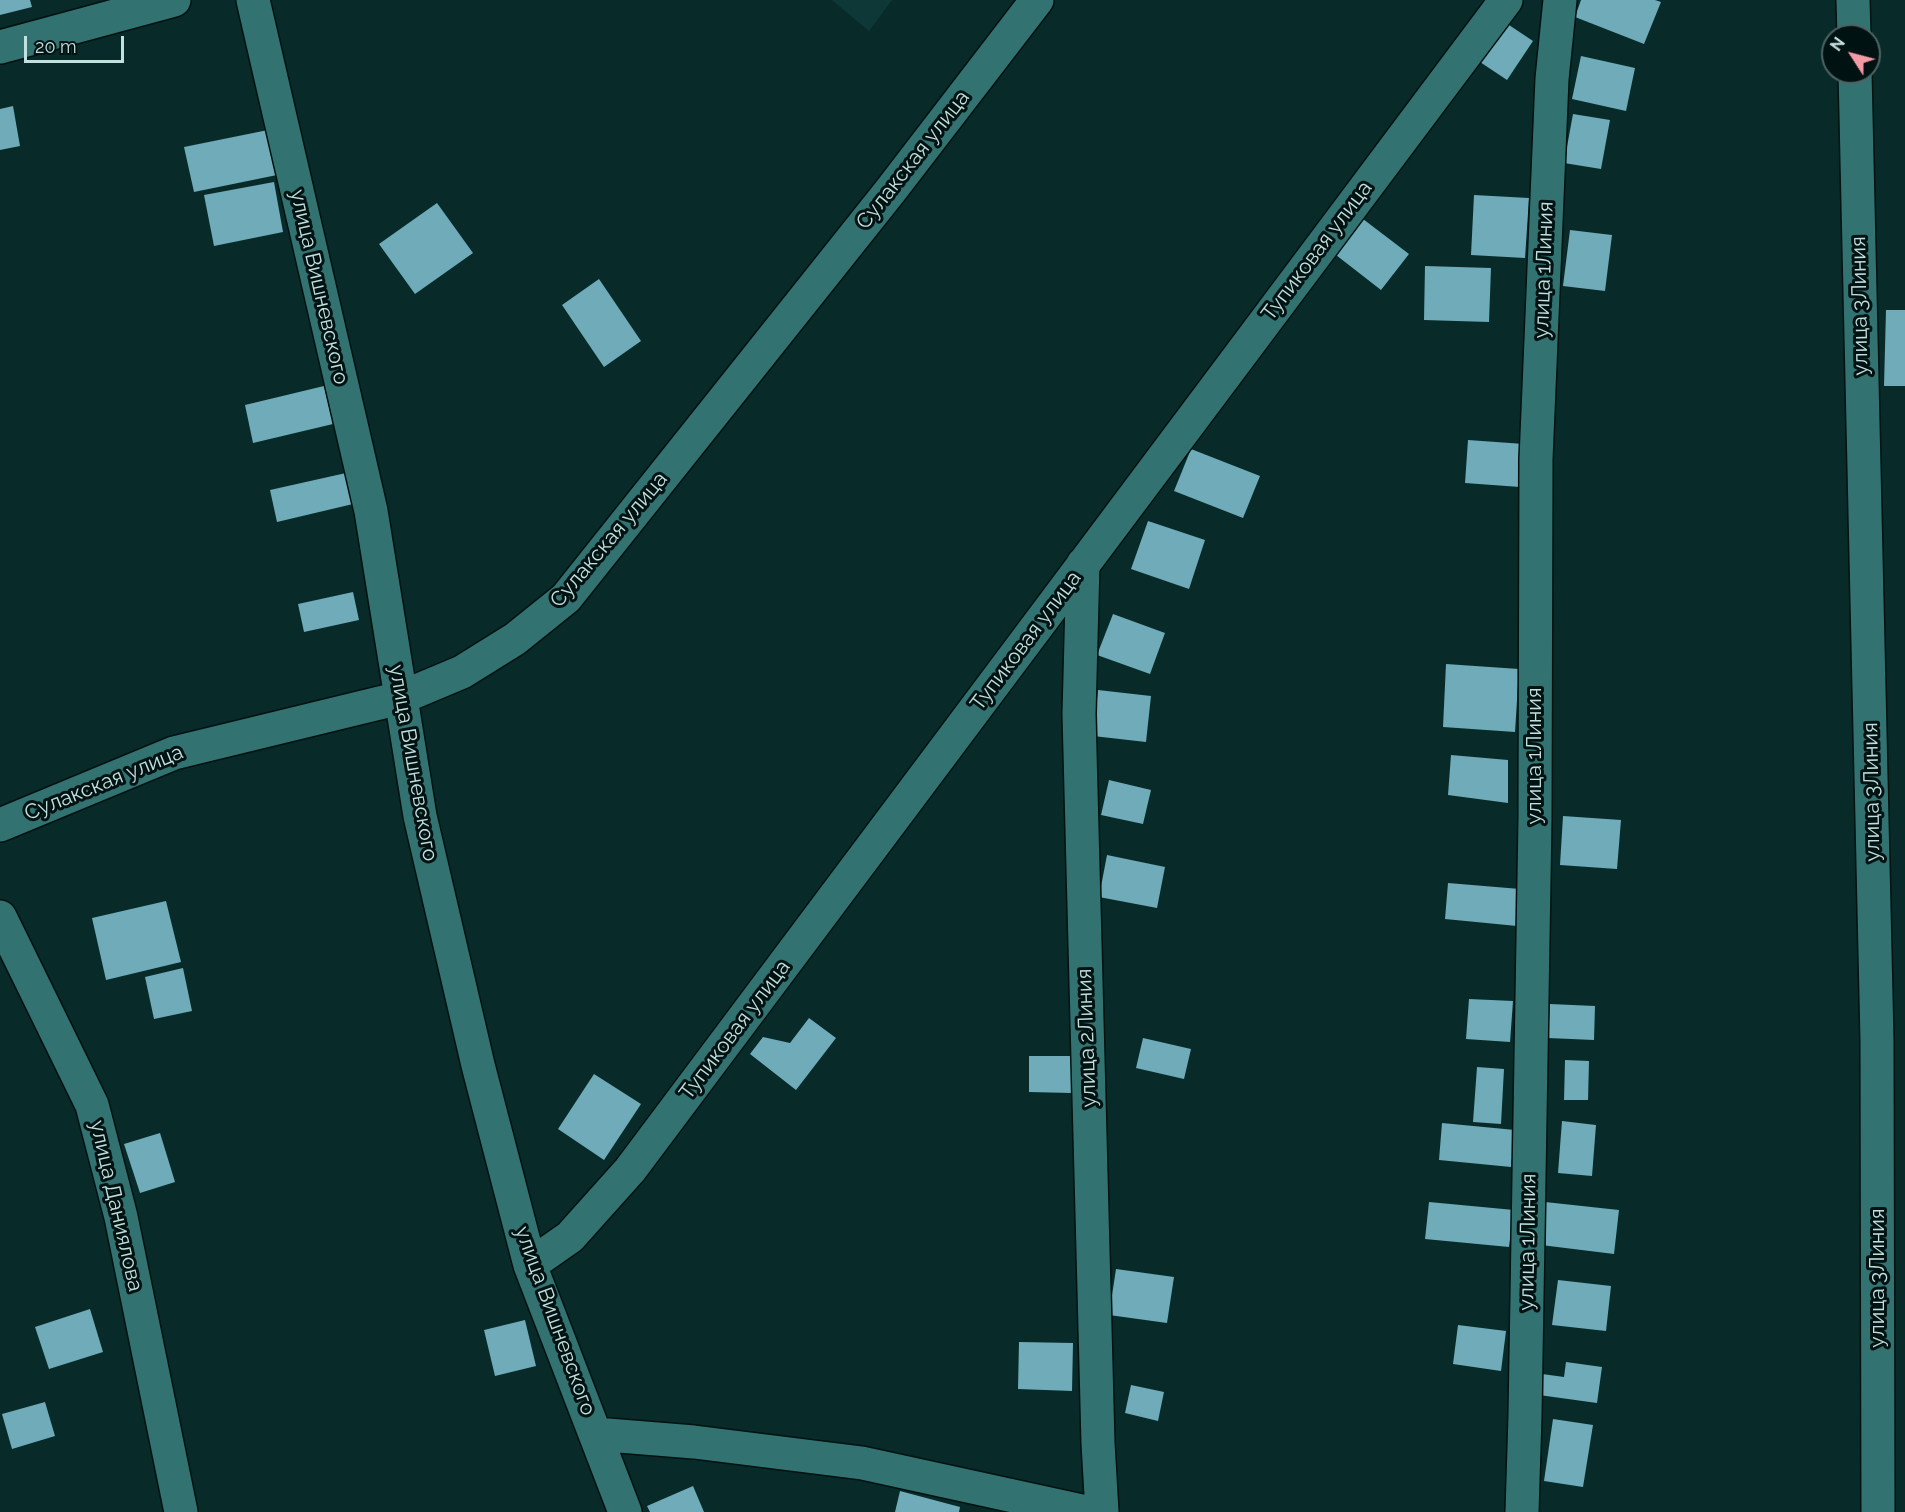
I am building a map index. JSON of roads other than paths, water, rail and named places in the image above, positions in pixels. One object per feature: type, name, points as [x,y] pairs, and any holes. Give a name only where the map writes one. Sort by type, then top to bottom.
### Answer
[{"type":"street","points":[[0,47],[174,0]]},
{"type":"street","name":"улица Вишневского","points":[[253,0],[370,511],[422,828],[478,1065],[530,1266],[625,1512]]},
{"type":"street","name":"Сулакская улица","points":[[0,825],[174,753],[400,698],[462,672],[515,639],[566,598],[891,190],[1037,0]]},
{"type":"street","name":"Тупиковая улица","points":[[530,1266],[570,1237],[630,1170],[1506,0]]},
{"type":"street","name":"улица 1Линия","points":[[1522,1512],[1535,843],[1536,459],[1552,79],[1560,0]]},
{"type":"street","points":[[1853,0],[1854,24]]},
{"type":"street","name":"улица 3Линия","points":[[1855,84],[1877,1040],[1878,1512]]},
{"type":"street","name":"улица 2Линия","points":[[1083,564],[1079,714],[1098,1443],[1102,1512]]},
{"type":"street","name":"улица Даниялова","points":[[0,917],[92,1105],[121,1217],[181,1512]]},
{"type":"street","points":[[595,1434],[694,1442],[862,1462],[1087,1512]]}]
